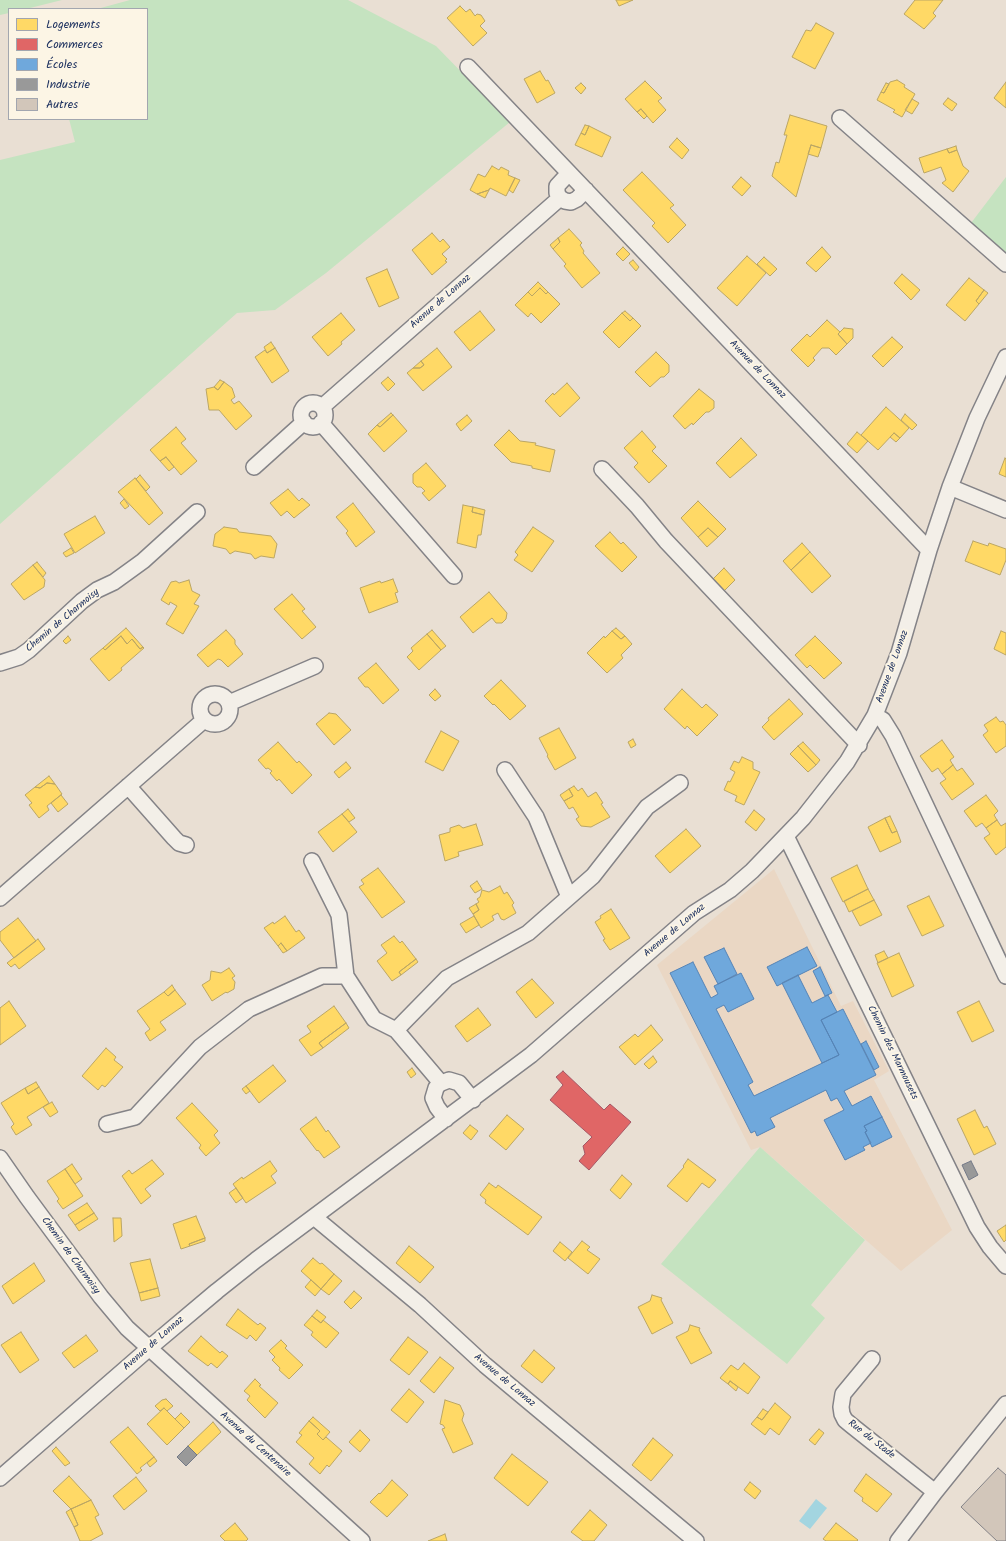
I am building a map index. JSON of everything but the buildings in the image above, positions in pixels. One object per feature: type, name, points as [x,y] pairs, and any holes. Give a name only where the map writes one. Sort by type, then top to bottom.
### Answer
[{"type":"street","name":"Avenue de Lonnaz","points":[[468,67],[929,550]]},
{"type":"street","points":[[840,118],[1006,264]]},
{"type":"street","points":[[569,173],[557,186],[557,193],[560,198],[571,202],[586,190]]},
{"type":"street","name":"Avenue de Lonnaz","points":[[322,407],[560,198]]},
{"type":"street","name":"Avenue de Lonnaz","points":[[0,1478],[217,1291],[531,1056],[694,914],[730,890],[761,863],[786,836],[835,779],[859,745],[875,715],[899,653],[929,550],[950,487],[977,418],[1006,357]]},
{"type":"street","points":[[308,404],[318,404],[322,407],[325,416],[321,424],[312,426],[304,422],[302,412],[308,404]]},
{"type":"street","points":[[254,467],[304,422]]},
{"type":"street","points":[[321,424],[454,576]]},
{"type":"street","points":[[602,469],[637,506],[666,541],[859,745]]},
{"type":"street","points":[[950,487],[1006,510]]},
{"type":"street","name":"Chemin de Charmoisy","points":[[0,663],[19,657],[29,650],[82,601],[97,590],[119,579],[142,561],[197,512]]},
{"type":"street","points":[[229,703],[315,666]]},
{"type":"street","points":[[216,694],[221,695],[229,703],[230,713],[224,721],[214,724],[204,720],[200,710],[201,705],[207,697],[216,694]]},
{"type":"street","name":"Avenue de Lonnaz","points":[[875,715],[883,720],[893,736],[1006,976]]},
{"type":"street","points":[[0,898],[204,720]]},
{"type":"street","points":[[505,770],[536,817],[569,897]]},
{"type":"street","points":[[396,1030],[446,978],[528,933],[593,876],[647,807],[680,783]]},
{"type":"street","points":[[128,786],[174,838],[186,845]]},
{"type":"street","name":"Chemin des Marmousets","points":[[786,836],[977,1227],[990,1247],[1006,1266]]},
{"type":"street","points":[[312,861],[339,914],[346,976],[374,1019],[396,1030],[441,1083]]},
{"type":"street","points":[[107,1124],[136,1117],[200,1047],[249,1009],[322,976],[346,976]]},
{"type":"street","points":[[446,1119],[437,1107],[433,1098],[436,1088],[441,1083],[449,1080],[459,1083],[473,1100]]},
{"type":"street","name":"Chemin de Charmoisy","points":[[0,1158],[27,1198],[101,1297],[127,1328],[148,1349]]},
{"type":"street","name":"Avenue de Lonnaz","points":[[314,1217],[420,1305],[485,1366],[696,1541]]},
{"type":"street","name":"Avenue du Centenaire","points":[[148,1349],[362,1541]]},
{"type":"street","name":"Rue du Stade","points":[[872,1358],[844,1394],[841,1407],[842,1414],[845,1420],[935,1492]]},
{"type":"street","points":[[898,1541],[935,1492],[1006,1404]]},
{"type":"shaded area","points":[[774,869],[841,1006],[853,1001],[889,1071],[874,1080],[952,1230],[901,1271],[760,1147],[751,1150],[657,965]]},
{"type":"green space","points":[[0,0],[62,0],[30,8],[8,8],[8,13],[0,15]]},
{"type":"green space","points":[[130,0],[348,0],[436,46],[510,122],[326,273],[275,310],[237,313],[0,524],[0,160],[75,142],[69,120],[148,120],[148,8],[101,8]]},
{"type":"green space","points":[[1006,177],[1006,255],[971,223]]},
{"type":"green space","points":[[760,1147],[865,1240],[811,1305],[825,1318],[787,1364],[661,1264]]},
{"type":"water","points":[[816,1499],[827,1508],[810,1529],[799,1521]]}]
